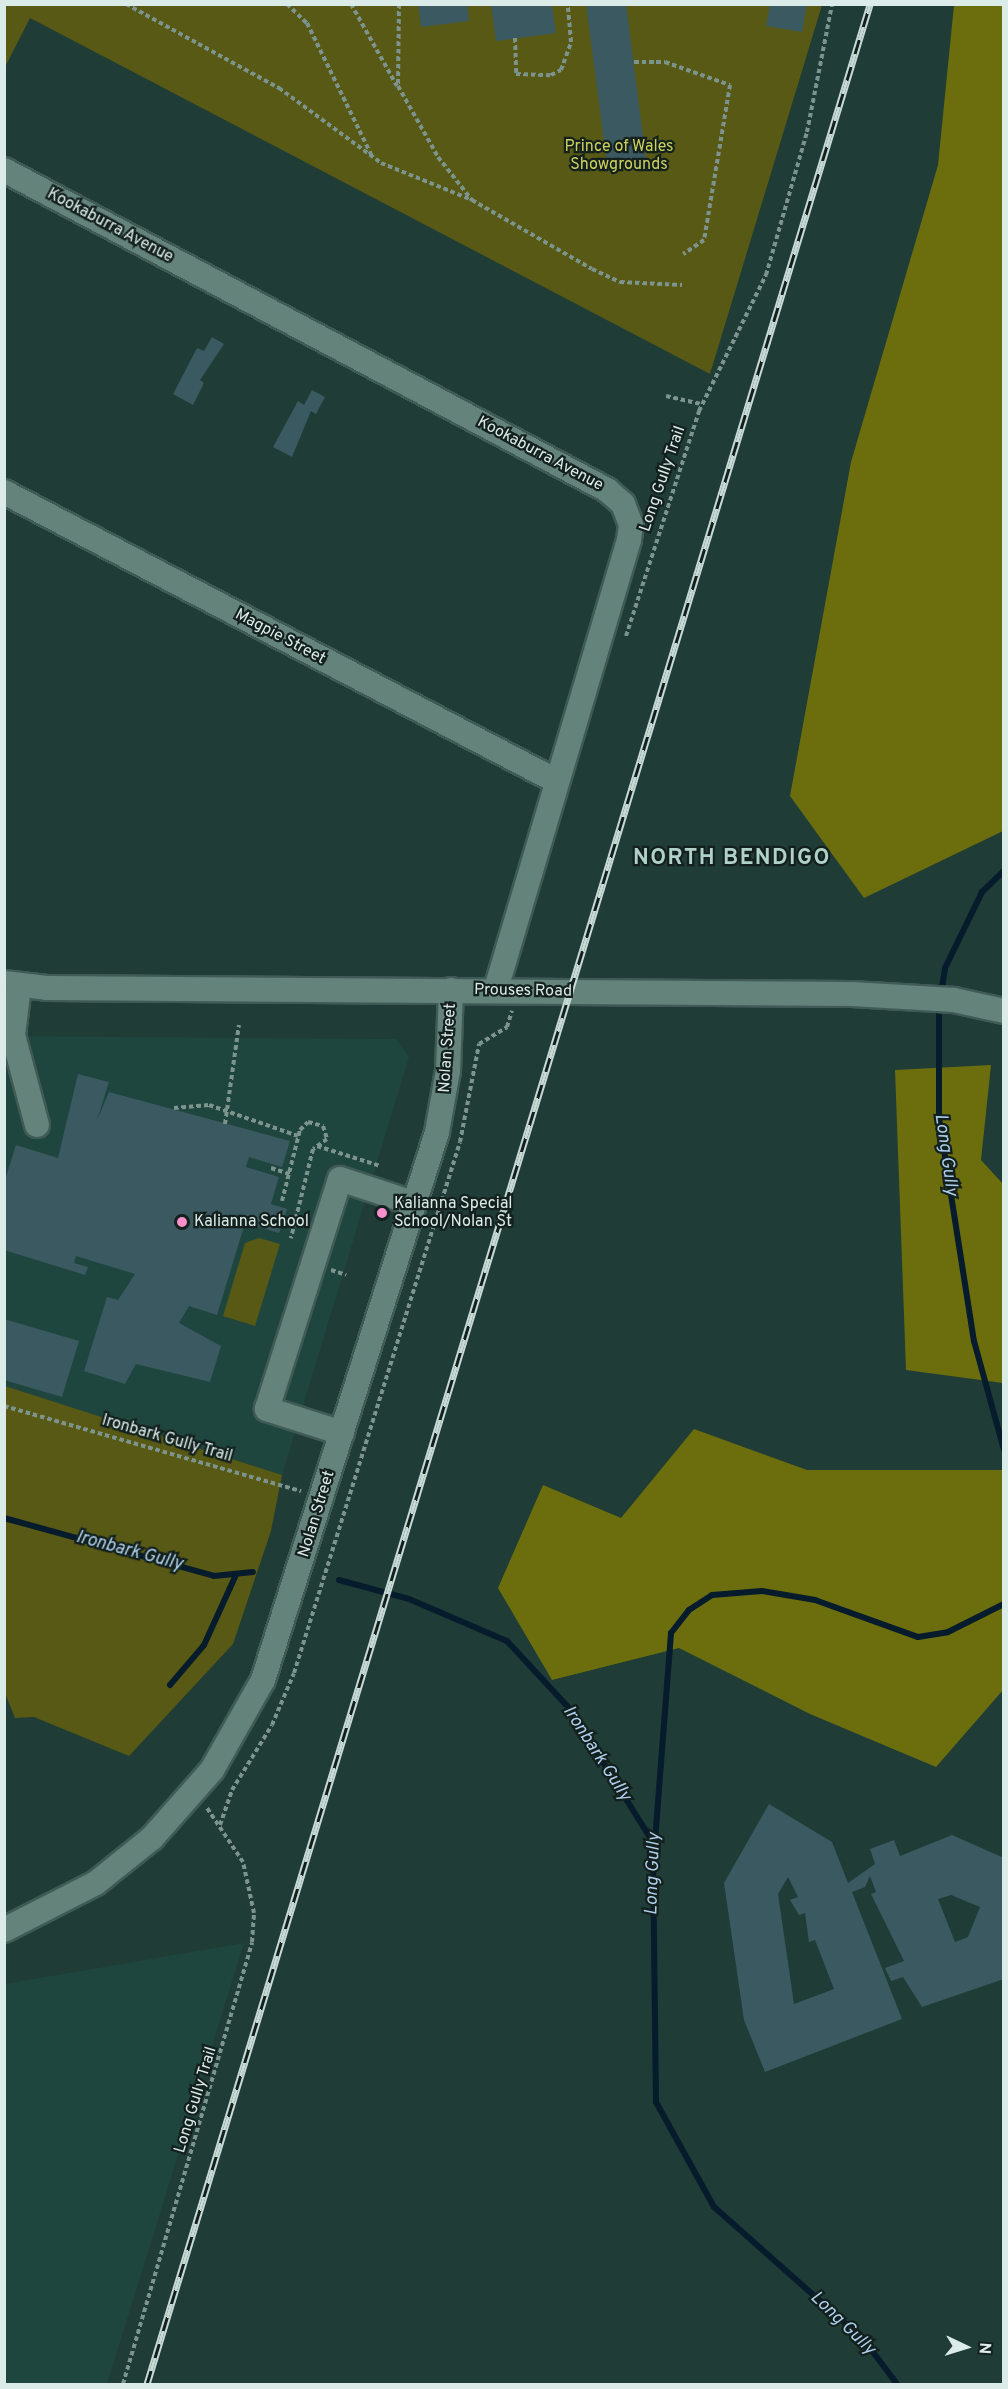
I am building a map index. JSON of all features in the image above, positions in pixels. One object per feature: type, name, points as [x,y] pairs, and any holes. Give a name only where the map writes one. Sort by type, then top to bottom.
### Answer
[{"type":"street","name":"Kookaburra Avenue","points":[[4,170],[619,498],[630,518],[629,540],[496,990]]},
{"type":"street","name":"Magpie Street","points":[[4,492],[556,781]]},
{"type":"street","name":"Prouses Road","points":[[12,984],[928,997],[1004,1011]]},
{"type":"street","points":[[12,984],[13,1035],[37,1125]]},
{"type":"street","name":"Nolan Street","points":[[4,1930],[65,1902],[124,1862],[176,1816],[212,1770],[263,1680],[342,1433],[446,1092],[451,990]]},
{"type":"street","points":[[342,1433],[267,1409],[340,1179],[413,1203]]},
{"type":"path","points":[[126,4],[279,88],[373,156],[472,200],[620,282],[682,285]]},
{"type":"path","points":[[287,4],[307,23],[373,156]]},
{"type":"path","points":[[351,4],[438,157],[472,200]]},
{"type":"path","points":[[398,86],[399,4]]},
{"type":"path","points":[[515,38],[516,74],[551,75],[561,70],[571,42],[568,4]]},
{"type":"path","name":"Long Gully Trail","points":[[624,642],[702,404],[766,275],[807,132],[832,4]]},
{"type":"path","points":[[634,62],[665,62],[730,85],[704,240],[683,254]]},
{"type":"path","points":[[666,396],[702,404]]},
{"type":"path","points":[[225,1124],[239,1025]]},
{"type":"path","points":[[174,1108],[209,1106],[298,1136]]},
{"type":"path","points":[[282,1201],[281,1188],[290,1174],[298,1136],[305,1123],[323,1126],[327,1139],[316,1146],[296,1202],[299,1213],[291,1238]]},
{"type":"path","points":[[316,1146],[380,1166]]},
{"type":"path","points":[[271,1168],[290,1174]]},
{"type":"path","name":"Ironbark Gully Trail","points":[[4,1406],[322,1497]]},
{"type":"path","name":"Long Gully Trail","points":[[123,2385],[252,1942],[248,1877],[210,1811]]},
{"type":"shaded area","points":[[954,5],[1003,5],[1003,831],[864,898],[790,796],[851,462],[938,165]]},
{"type":"shaded area","name":"Kalianna School","points":[[5,1036],[396,1039],[409,1057],[282,1475],[5,1386]]},
{"type":"shaded area","points":[[991,1065],[981,1160],[1003,1184],[1003,1383],[906,1370],[895,1070]]},
{"type":"shaded area","points":[[694,1429],[807,1470],[1003,1470],[1003,1690],[936,1767],[810,1714],[679,1648],[552,1680],[498,1588],[543,1485],[621,1518]]},
{"type":"shaded area","points":[[244,1943],[107,2384],[5,2384],[5,1984]]},
{"type":"green space","name":"Prince of Wales Showgrounds","points":[[5,5],[822,5],[710,374],[30,18],[5,67]]},
{"type":"green space","points":[[259,1238],[280,1244],[255,1326],[223,1316],[245,1243]]},
{"type":"green space","points":[[5,1386],[282,1475],[271,1531],[233,1644],[129,1756],[34,1717],[15,1718],[5,1693]]},
{"type":"building","points":[[418,4],[467,4],[469,21],[421,27]]},
{"type":"building","points":[[491,4],[552,4],[556,33],[496,41]]},
{"type":"building","points":[[586,4],[626,4],[646,160],[607,165]]},
{"type":"building","points":[[770,4],[807,4],[802,32],[766,26]]},
{"type":"building","points":[[212,337],[224,344],[200,380],[204,383],[193,405],[173,394],[197,348],[204,351]]},
{"type":"building","points":[[312,390],[325,397],[316,414],[311,411],[292,457],[273,447],[298,401],[304,405]]},
{"type":"building","points":[[78,1074],[109,1082],[97,1120],[109,1092],[290,1141],[282,1167],[249,1157],[246,1167],[279,1177],[271,1204],[287,1209],[279,1233],[245,1223],[217,1315],[189,1306],[179,1323],[221,1346],[210,1382],[136,1364],[125,1384],[84,1371],[107,1297],[118,1300],[135,1274],[76,1256],[74,1263],[88,1267],[85,1275],[4,1250],[4,1183],[16,1145],[58,1158]]},
{"type":"building","points":[[4,1319],[79,1341],[62,1397],[4,1380]]},
{"type":"building","points":[[769,1804],[832,1842],[848,1883],[875,1864],[870,1849],[894,1840],[900,1856],[952,1835],[1004,1858],[1004,1979],[922,2007],[903,1977],[891,1981],[885,1968],[904,1961],[871,1894],[876,1892],[870,1876],[865,1887],[852,1892],[902,2019],[765,2072],[744,2020],[724,1883]],"holes":[[[788,1877],[798,1897],[790,1900],[799,1915],[805,1913],[809,1942],[815,1940],[834,1989],[794,2004],[778,1894]],[[951,1895],[980,1907],[968,1937],[955,1942],[938,1899]]]},
{"type":"waterway","name":"Long Gully","points":[[941,994],[945,968],[982,892],[1004,871]]},
{"type":"waterway","name":"Long Gully","points":[[939,1004],[939,1118],[974,1341],[1004,1450]]},
{"type":"waterway","name":"Ironbark Gully","points":[[4,1518],[214,1576],[253,1572]]},
{"type":"waterway","points":[[170,1685],[204,1645],[235,1577]]},
{"type":"waterway","name":"Ironbark Gully","points":[[339,1580],[409,1599],[507,1641],[570,1709],[654,1844]]},
{"type":"waterway","name":"Long Gully","points":[[897,2384],[864,2340],[714,2207],[656,2102],[653,1867],[671,1633],[689,1610],[712,1595],[762,1591],[815,1600],[918,1637],[948,1632],[1004,1604]]},
{"type":"railway","points":[[147,2384],[870,4]]},
{"type":"place","name":"Kalianna Special School/Nolan St","points":[[382,1213]]},
{"type":"place","name":"Kalianna School","points":[[182,1222]]},
{"type":"district","name":"NORTH BENDIGO","points":[[732,859]]}]
